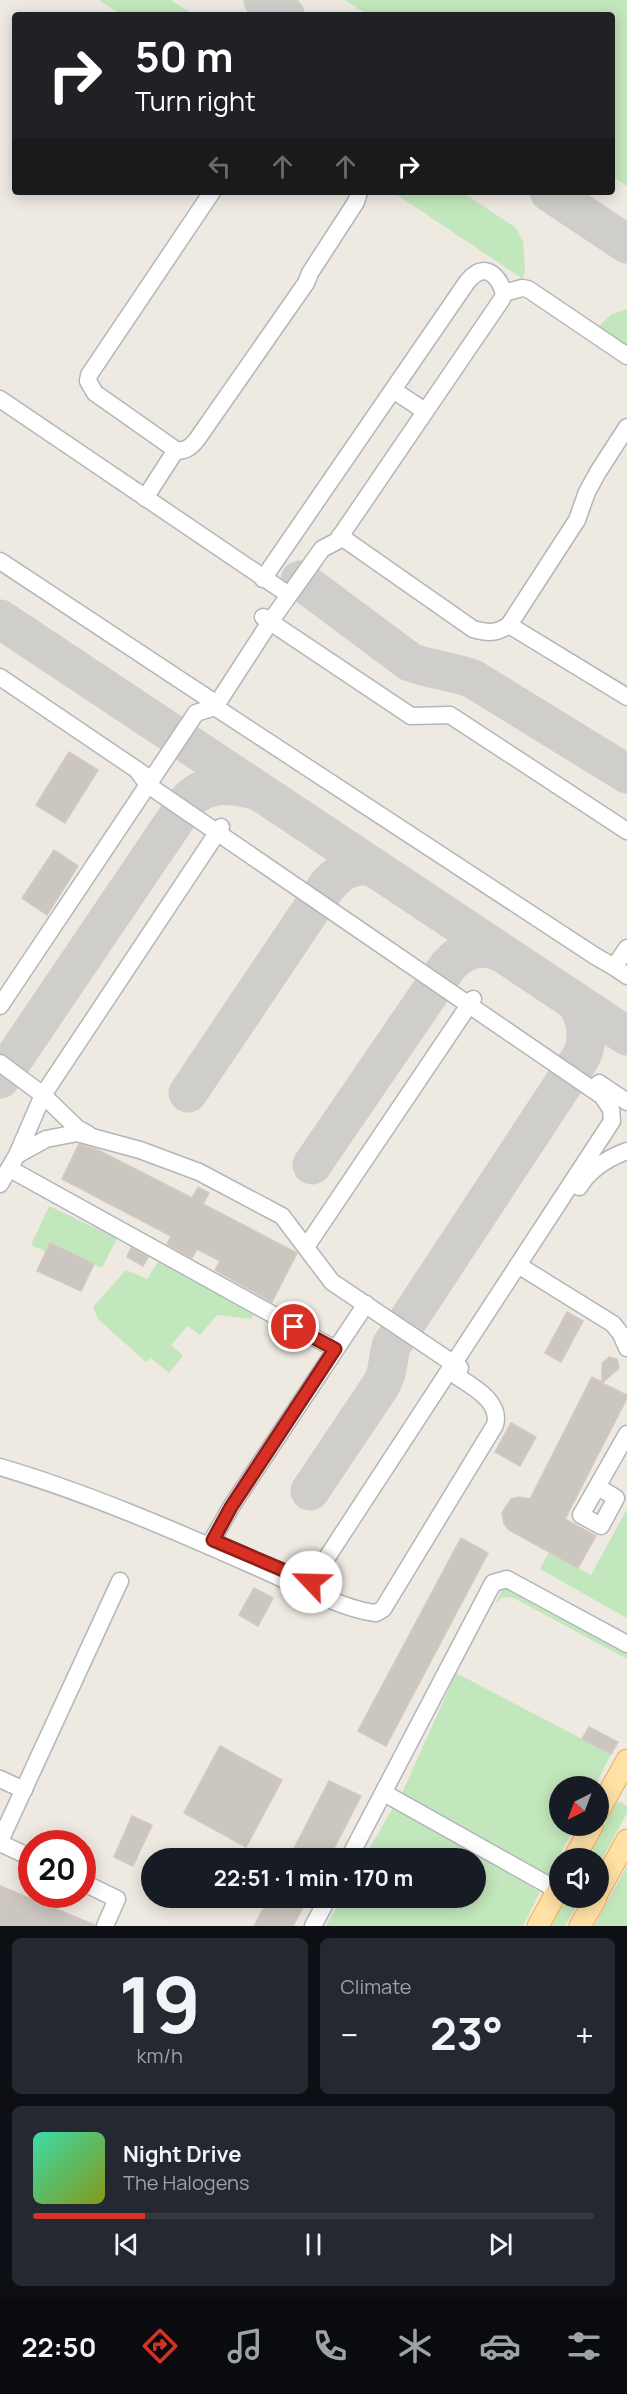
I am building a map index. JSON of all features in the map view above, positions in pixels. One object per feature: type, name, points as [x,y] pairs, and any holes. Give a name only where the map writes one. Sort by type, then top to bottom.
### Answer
[{"type":"main road","points":[[609,1800],[620,1788],[627,1760]]},
{"type":"main road","points":[[609,1872],[627,1840]]},
{"type":"main road","points":[[538,1926],[549,1905]]},
{"type":"main road","points":[[580,1926],[590,1908]]},
{"type":"lane","points":[[210,195],[89,375],[88,381],[95,393],[176,450],[187,449],[198,438],[306,283],[358,195]]},
{"type":"lane","points":[[263,579],[475,272],[483,270],[494,276],[501,282],[504,293]]},
{"type":"lane","points":[[0,1006],[146,778],[152,763],[190,707],[212,703],[285,593],[300,580],[322,549],[337,541],[504,293],[522,288],[533,292],[627,356]]},
{"type":"lane","points":[[393,390],[425,411]]},
{"type":"lane","points":[[0,399],[285,593]]},
{"type":"lane","points":[[340,536],[473,629],[488,633],[499,632],[509,625],[577,520],[587,492],[627,427]]},
{"type":"lane","points":[[144,498],[176,450]]},
{"type":"lane","points":[[0,550],[206,687],[212,703]]},
{"type":"lane","points":[[0,561],[621,971],[627,948]]},
{"type":"lane","points":[[266,620],[411,716],[450,716],[627,831]]},
{"type":"lane","points":[[509,625],[627,697]]},
{"type":"lane","points":[[0,677],[471,1002],[602,1096],[611,1109],[614,1139],[627,1149],[604,1162],[582,1182],[524,1264]]},
{"type":"lane","points":[[0,1184],[13,1162],[43,1095],[219,829]]},
{"type":"lane","points":[[471,1002],[627,1102]]},
{"type":"lane","points":[[308,1244],[471,1002]]},
{"type":"lane","points":[[0,1063],[43,1095],[76,1128],[93,1137]]},
{"type":"lane","points":[[312,1587],[524,1264],[612,1121],[620,1112],[627,1109]]},
{"type":"lane","points":[[13,1162],[46,1139],[76,1128],[143,1142],[173,1151],[201,1164],[285,1211],[332,1282],[455,1369]]},
{"type":"lane","points":[[0,1459],[42,1473],[312,1587],[371,1605],[377,1603],[488,1426],[490,1416],[487,1407],[455,1369],[334,1272],[282,1216],[219,1182],[171,1160],[77,1133],[46,1139]]},
{"type":"lane","points":[[13,1162],[335,1349]]},
{"type":"lane","points":[[524,1264],[614,1316],[627,1329]]},
{"type":"lane","points":[[524,1264],[616,1326],[627,1348]]},
{"type":"lane","points":[[211,1543],[237,1498],[366,1304]]},
{"type":"lane","points":[[598,1487],[627,1434]]},
{"type":"lane","points":[[0,1467],[41,1479],[211,1543]]},
{"type":"lane","points":[[354,1848],[487,1591],[496,1580],[507,1579],[627,1644]]},
{"type":"lane","points":[[18,1851],[0,1842],[120,1581]]},
{"type":"lane","points":[[0,1779],[24,1790]]},
{"type":"lane","points":[[384,1793],[549,1883]]},
{"type":"lane","points":[[96,1889],[117,1899],[105,1926]]},
{"type":"lane","points":[[313,1926],[323,1908]]},
{"type":"green space","points":[[99,0],[171,0],[189,12],[117,12]]},
{"type":"green space","points":[[345,0],[627,0],[627,186],[615,178],[615,12],[363,12]]},
{"type":"green space","points":[[397,195],[466,195],[516,228],[523,242],[525,267],[523,279]]},
{"type":"green space","points":[[627,309],[627,349],[597,328],[612,314]]},
{"type":"green space","points":[[49,1206],[117,1238],[102,1268],[51,1244],[46,1252],[31,1245]]},
{"type":"green space","points":[[158,1262],[254,1314],[251,1319],[217,1315],[200,1335],[187,1326],[171,1345],[183,1356],[169,1373],[151,1358],[146,1362],[98,1319],[93,1307],[126,1270],[147,1279]]},
{"type":"green space","points":[[627,1509],[627,1618],[540,1569],[549,1552],[591,1575]]},
{"type":"green space","points":[[508,1588],[627,1654],[627,1659],[514,1598],[503,1597],[495,1604],[502,1590]]},
{"type":"green space","points":[[456,1673],[611,1754],[600,1776],[549,1776],[549,1836],[570,1836],[563,1848],[549,1848],[549,1875],[402,1793]]},
{"type":"green space","points":[[620,1802],[627,1806],[627,1813],[608,1848],[591,1848],[598,1836],[609,1836],[609,1816],[616,1803]]},
{"type":"green space","points":[[394,1806],[465,1848],[370,1848]]},
{"type":"green space","points":[[486,1860],[540,1892],[523,1926],[326,1926],[336,1908],[486,1908]]},
{"type":"green space","points":[[627,1866],[627,1926],[594,1926],[604,1908],[609,1908],[609,1899]]},
{"type":"green space","points":[[560,1908],[575,1908],[565,1926],[550,1926]]},
{"type":"building","points":[[69,752],[98,770],[65,823],[36,805]]},
{"type":"building","points":[[54,850],[78,866],[47,915],[22,898]]},
{"type":"building","points":[[79,1144],[98,1150],[192,1198],[198,1187],[209,1193],[203,1204],[297,1253],[272,1302],[215,1270],[220,1261],[197,1249],[192,1258],[167,1244],[171,1236],[62,1179]]},
{"type":"building","points":[[50,1243],[94,1264],[81,1291],[37,1271]]},
{"type":"building","points":[[131,1248],[148,1257],[143,1266],[127,1257]]},
{"type":"building","points":[[567,1312],[583,1321],[561,1362],[545,1353]]},
{"type":"building","points":[[609,1357],[617,1359],[619,1368],[602,1383],[627,1395],[627,1398],[565,1519],[596,1536],[578,1568],[509,1530],[504,1524],[502,1513],[511,1499],[518,1497],[530,1499],[592,1377],[602,1382],[602,1363]]},
{"type":"building","points":[[511,1423],[536,1437],[520,1466],[495,1452]]},
{"type":"building","points":[[461,1538],[488,1553],[386,1746],[358,1731]]},
{"type":"building","points":[[254,1588],[273,1598],[258,1626],[239,1615]]},
{"type":"building","points":[[589,1727],[618,1742],[611,1754],[582,1739]]},
{"type":"building","points":[[220,1746],[282,1780],[246,1847],[184,1813]]},
{"type":"building","points":[[329,1781],[361,1796],[334,1848],[294,1848]]},
{"type":"building","points":[[132,1816],[152,1825],[133,1866],[114,1857]]},
{"type":"building","points":[[0,1886],[18,1893],[18,1908],[54,1908],[95,1925],[95,1926],[0,1926]]},
{"type":"building","points":[[264,1908],[303,1908],[293,1926],[254,1926]]},
{"type":"taxiway","points":[[263,0],[281,12]]},
{"type":"taxiway","points":[[554,195],[627,244]]},
{"type":"taxiway","points":[[300,580],[410,662],[473,679],[627,774]]},
{"type":"taxiway","points":[[0,619],[627,1036]]},
{"type":"taxiway","points":[[0,1079],[188,801],[211,787],[237,786],[255,790]]},
{"type":"taxiway","points":[[188,1093],[327,886],[347,870],[359,866],[372,867]]},
{"type":"taxiway","points":[[312,1165],[448,966],[466,952],[478,948],[500,952]]},
{"type":"taxiway","points":[[310,1491],[381,1385],[386,1374],[391,1346],[581,1057],[586,1043],[586,1029],[576,1002]]},
{"type":"route","points":[[294,1327],[335,1349],[231,1507],[213,1540],[311,1582]]}]
